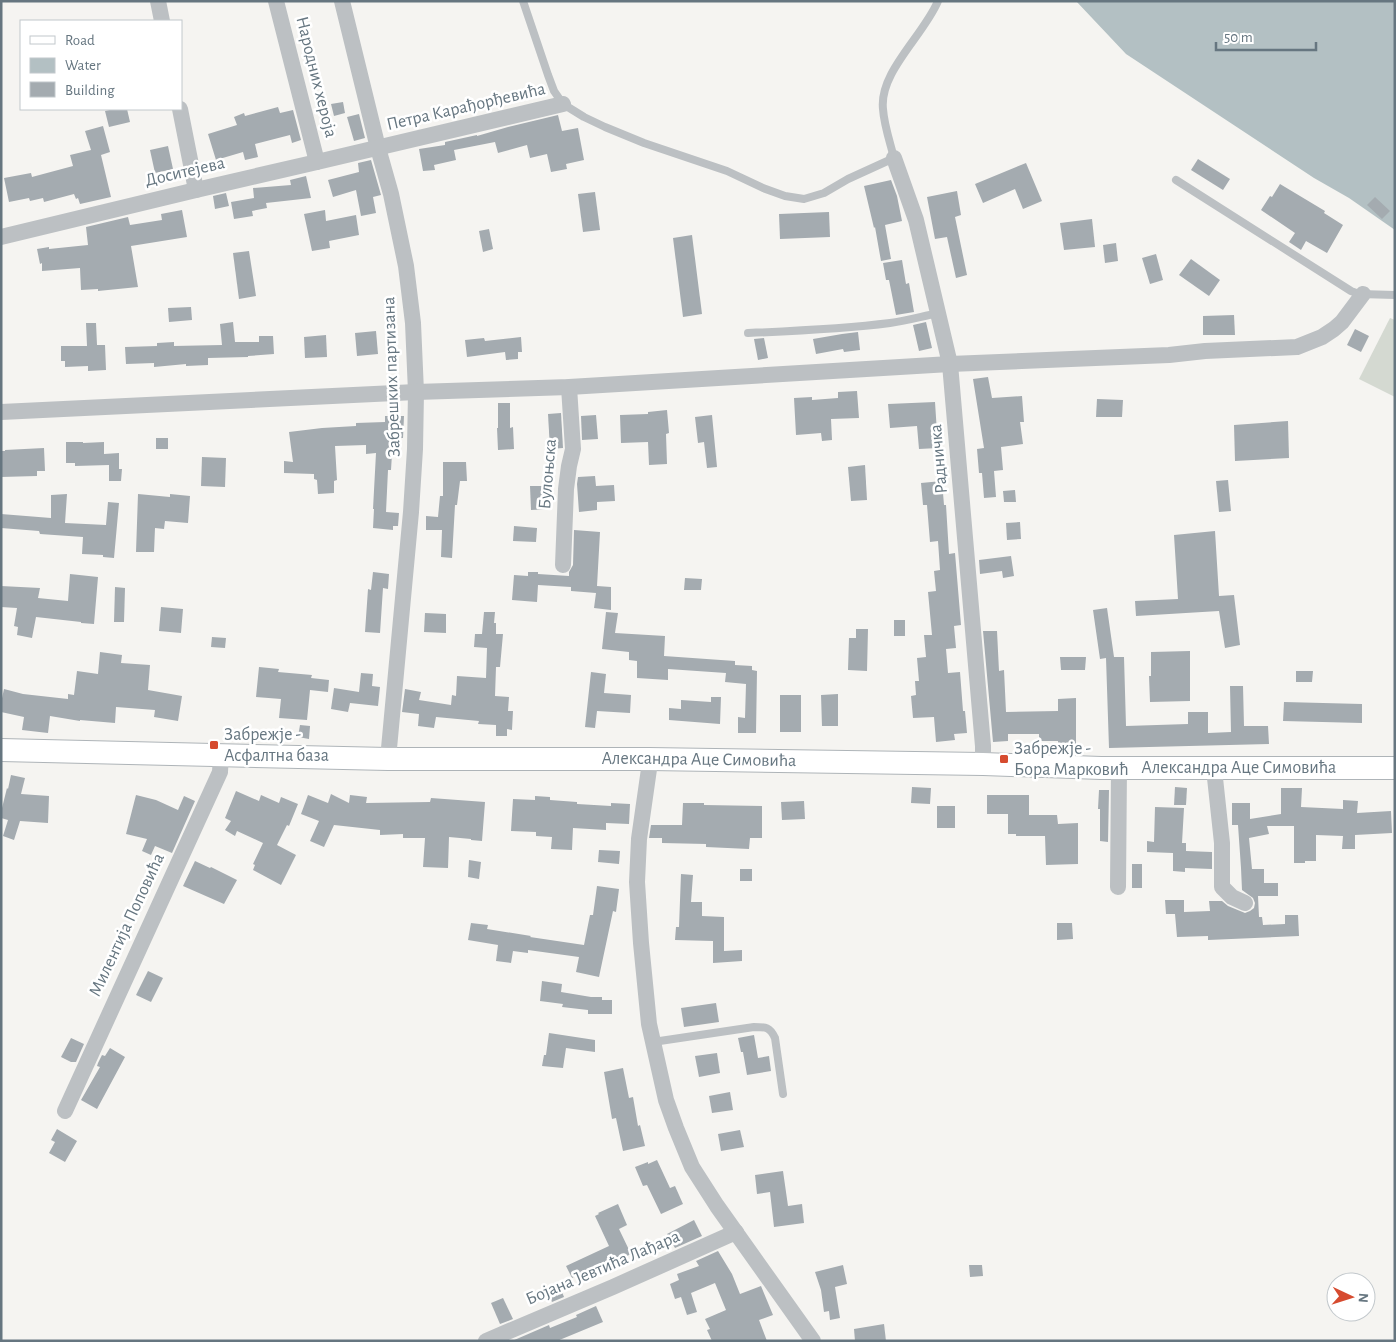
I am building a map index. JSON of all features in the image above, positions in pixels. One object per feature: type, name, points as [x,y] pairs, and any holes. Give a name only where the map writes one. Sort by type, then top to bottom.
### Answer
[{"type":"street","points":[[158,1],[162,20]]},
{"type":"street","name":"Народних хероја","points":[[276,1],[317,162]]},
{"type":"street","name":"Забрешких партизана","points":[[342,1],[391,194],[406,266],[414,322],[416,449],[388,759]]},
{"type":"street","name":"Петра Карађорђевића","points":[[378,148],[563,104]]},
{"type":"street","points":[[180,110],[196,190]]},
{"type":"street","name":"Доситејева","points":[[1,237],[378,148]]},
{"type":"street","name":"Радничка","points":[[894,158],[916,220],[950,364],[981,716],[983,764]]},
{"type":"street","points":[[1,412],[416,392],[569,387],[950,364],[1297,347],[1322,337],[1334,329],[1342,322],[1363,294]]},
{"type":"street","name":"Булоњска","points":[[564,565],[566,489],[573,449],[569,387]]},
{"type":"street","name":"Александра Аце Симовића","points":[[1,750],[388,759],[650,759],[1119,768],[1395,768]]},
{"type":"street","name":"Милентија Поповића","points":[[65,1111],[220,772],[221,755]]},
{"type":"street","points":[[650,759],[639,839],[637,882],[649,1024],[666,1100],[692,1167],[717,1206],[813,1341]]},
{"type":"street","points":[[1118,887],[1119,768]]},
{"type":"street","points":[[1216,768],[1215,778],[1222,843],[1222,887],[1232,897],[1245,902]]},
{"type":"street","name":"Бојана Јевтића Лађара","points":[[486,1341],[736,1232]]},
{"type":"lane","points":[[523,1],[554,91],[563,104],[584,117],[644,143],[727,171],[785,196],[804,199],[824,193],[848,179],[894,158],[883,110],[884,91],[890,75],[921,30],[938,1]]},
{"type":"lane","points":[[1176,180],[1352,291],[1363,294],[1382,293],[1395,295]]},
{"type":"lane","points":[[748,333],[892,323],[939,313]]},
{"type":"lane","points":[[653,1042],[765,1027],[772,1031],[775,1038],[783,1094]]},
{"type":"shaded area","points":[[1390,318],[1395,320],[1395,397],[1359,379]]},
{"type":"water","points":[[1076,1],[1395,1],[1395,230],[1349,198],[1314,178],[1126,54]]},
{"type":"building","points":[[343,102],[345,113],[334,116],[331,104]]},
{"type":"building","points":[[278,107],[280,113],[293,110],[301,140],[292,143],[290,135],[255,144],[258,157],[245,160],[243,152],[216,160],[208,134],[237,125],[234,117],[244,113],[245,116]]},
{"type":"building","points":[[127,110],[130,122],[109,127],[105,111]]},
{"type":"building","points":[[359,114],[365,138],[354,141],[347,117]]},
{"type":"building","points":[[558,115],[562,131],[578,128],[584,160],[566,164],[567,169],[551,172],[547,154],[530,158],[527,145],[498,153],[495,142],[454,150],[456,160],[434,165],[435,170],[423,171],[419,149],[445,145],[445,142],[477,136]]},
{"type":"building","points":[[103,126],[110,152],[101,155],[111,197],[80,204],[74,194],[44,202],[43,198],[30,201],[29,198],[9,202],[4,178],[31,173],[32,177],[73,166],[70,155],[91,150],[85,131]]},
{"type":"building","points":[[168,146],[173,169],[155,173],[150,150]]},
{"type":"building","points":[[1198,159],[1230,179],[1223,190],[1191,170]]},
{"type":"building","points":[[371,160],[381,195],[373,197],[376,213],[361,216],[356,190],[333,197],[328,180],[359,172],[358,163]]},
{"type":"building","points":[[1026,163],[1042,201],[1023,209],[1015,189],[983,203],[975,184]]},
{"type":"building","points":[[306,176],[311,198],[266,203],[267,208],[252,211],[253,216],[234,219],[231,202],[254,198],[253,188],[291,185],[290,180]]},
{"type":"building","points":[[891,180],[897,196],[902,221],[885,225],[891,259],[881,261],[875,227],[864,186]]},
{"type":"building","points":[[1280,184],[1325,211],[1324,213],[1343,225],[1327,253],[1306,241],[1301,250],[1289,242],[1295,233],[1261,210]]},
{"type":"building","points":[[957,191],[961,215],[955,217],[967,275],[956,278],[947,237],[935,239],[927,197]]},
{"type":"building","points":[[595,192],[600,230],[583,232],[578,194]]},
{"type":"building","points":[[226,193],[229,206],[215,209],[213,196]]},
{"type":"building","points":[[1375,197],[1390,211],[1382,219],[1367,205]]},
{"type":"building","points":[[182,210],[187,237],[131,246],[138,287],[98,291],[98,289],[81,290],[80,268],[42,271],[42,263],[40,264],[37,249],[88,245],[86,227],[128,217],[130,225],[162,220],[161,214]]},
{"type":"building","points":[[325,210],[326,221],[356,215],[359,235],[329,241],[330,248],[312,251],[304,214]]},
{"type":"building","points":[[829,212],[830,237],[780,239],[779,214]]},
{"type":"building","points":[[1092,219],[1095,247],[1064,250],[1060,223]]},
{"type":"building","points":[[489,229],[493,249],[483,252],[479,231]]},
{"type":"building","points":[[692,235],[702,314],[683,317],[673,238]]},
{"type":"building","points":[[1116,243],[1118,261],[1105,263],[1103,245]]},
{"type":"building","points":[[249,251],[256,296],[239,299],[233,253]]},
{"type":"building","points":[[1156,254],[1163,280],[1150,284],[1142,258]]},
{"type":"building","points":[[1191,259],[1220,280],[1209,296],[1179,275]]},
{"type":"building","points":[[902,260],[906,284],[909,283],[914,312],[896,315],[889,280],[886,280],[883,263]]},
{"type":"building","points":[[191,307],[192,320],[169,322],[168,308]]},
{"type":"building","points":[[1234,315],[1235,335],[1203,335],[1203,316]]},
{"type":"building","points":[[233,322],[235,342],[259,342],[259,336],[273,336],[274,354],[208,358],[208,365],[186,366],[186,364],[154,367],[154,363],[126,364],[125,347],[157,346],[157,343],[174,342],[174,346],[222,345],[220,324]]},
{"type":"building","points":[[926,322],[932,348],[919,351],[913,325]]},
{"type":"building","points":[[86,323],[96,323],[97,345],[105,345],[106,370],[88,371],[88,366],[65,367],[65,361],[61,361],[61,346],[87,346]]},
{"type":"building","points":[[1355,329],[1369,336],[1361,352],[1347,345]]},
{"type":"building","points":[[376,331],[378,354],[357,356],[355,333]]},
{"type":"building","points":[[858,332],[860,350],[844,352],[843,349],[816,354],[813,339]]},
{"type":"building","points":[[326,335],[327,357],[305,358],[304,337]]},
{"type":"building","points":[[521,337],[522,352],[518,352],[518,359],[506,360],[505,352],[467,357],[465,340],[484,338],[485,341]]},
{"type":"building","points":[[764,338],[768,358],[758,360],[754,339]]},
{"type":"building","points":[[988,377],[992,398],[1022,396],[1024,422],[1020,422],[1023,444],[1001,447],[1003,470],[994,471],[996,497],[984,498],[982,473],[979,473],[977,449],[984,448],[973,379]]},
{"type":"building","points":[[857,391],[859,418],[831,419],[832,440],[822,441],[821,433],[796,435],[794,398],[812,397],[812,400],[838,398],[838,392]]},
{"type":"building","points":[[1097,399],[1123,400],[1122,417],[1096,417]]},
{"type":"building","points":[[935,402],[938,448],[919,449],[917,426],[890,428],[888,404]]},
{"type":"building","points":[[498,403],[510,403],[510,428],[513,427],[514,449],[498,450]]},
{"type":"building","points":[[667,410],[669,433],[666,434],[667,464],[649,465],[648,442],[621,443],[620,415],[648,414],[648,412]]},
{"type":"building","points":[[561,413],[563,448],[550,449],[548,414]]},
{"type":"building","points":[[596,415],[598,439],[582,440],[581,416]]},
{"type":"building","points":[[712,415],[717,467],[707,468],[704,442],[698,443],[695,417]]},
{"type":"building","points":[[385,416],[404,416],[403,438],[393,438],[391,470],[388,470],[386,512],[399,513],[398,526],[393,526],[393,530],[373,528],[376,453],[366,454],[366,445],[335,446],[337,480],[334,481],[334,493],[318,494],[317,480],[314,479],[314,474],[284,473],[284,461],[293,462],[289,432],[356,426],[356,423],[385,422]]},
{"type":"building","points":[[1288,421],[1289,458],[1235,461],[1234,425]]},
{"type":"building","points":[[156,438],[168,438],[168,449],[156,449]]},
{"type":"building","points":[[66,442],[104,442],[104,454],[119,453],[119,469],[122,469],[121,481],[109,481],[109,465],[75,466],[75,463],[66,463]]},
{"type":"building","points":[[44,448],[45,471],[37,471],[37,476],[1,477],[1,451]]},
{"type":"building","points":[[202,457],[226,458],[225,487],[201,486]]},
{"type":"building","points":[[443,462],[466,462],[467,481],[460,481],[457,505],[455,505],[452,558],[441,557],[442,530],[426,530],[426,516],[438,517],[440,496],[443,496]]},
{"type":"building","points":[[865,465],[867,500],[851,501],[848,467]]},
{"type":"building","points":[[595,476],[596,486],[614,485],[615,501],[597,502],[597,510],[579,512],[578,477]]},
{"type":"building","points":[[1228,480],[1231,511],[1219,512],[1216,481]]},
{"type":"building","points":[[942,481],[944,505],[946,505],[949,554],[955,553],[961,625],[954,626],[956,648],[946,649],[948,673],[960,672],[967,733],[954,734],[955,740],[936,742],[934,717],[913,718],[911,696],[916,695],[915,681],[919,681],[917,658],[926,657],[924,635],[932,635],[928,592],[936,591],[934,571],[940,570],[938,541],[930,542],[927,505],[923,505],[921,483]]},
{"type":"building","points":[[530,486],[550,486],[551,509],[531,510]]},
{"type":"building","points":[[1015,490],[1016,502],[1004,502],[1003,491]]},
{"type":"building","points":[[67,494],[65,523],[106,525],[108,502],[119,503],[114,558],[103,557],[103,555],[82,554],[83,537],[40,534],[39,531],[1,528],[1,514],[51,518],[51,495]]},
{"type":"building","points":[[138,494],[170,497],[170,494],[190,496],[188,523],[165,521],[164,529],[155,528],[154,552],[136,552]]},
{"type":"building","points":[[1020,522],[1021,539],[1007,540],[1006,523]]},
{"type":"building","points":[[514,526],[537,528],[536,542],[513,541]]},
{"type":"building","points":[[574,530],[600,532],[597,586],[611,587],[611,610],[594,608],[596,593],[571,591],[571,587],[538,585],[537,602],[512,600],[514,575],[528,576],[528,572],[538,572],[538,574],[569,576],[573,565]]},
{"type":"building","points":[[1215,531],[1219,596],[1234,595],[1240,645],[1225,648],[1219,611],[1136,616],[1135,601],[1178,599],[1174,535]]},
{"type":"building","points":[[1011,556],[1014,576],[1003,578],[1002,571],[980,574],[979,560]]},
{"type":"building","points":[[373,572],[389,574],[388,589],[383,588],[380,633],[365,632],[368,589],[371,590]]},
{"type":"building","points":[[70,574],[98,577],[94,624],[36,617],[32,638],[17,635],[18,627],[14,626],[17,608],[1,607],[1,586],[40,588],[38,598],[68,601]]},
{"type":"building","points":[[685,578],[702,579],[701,590],[684,590]]},
{"type":"building","points":[[115,587],[125,588],[124,622],[114,622]]},
{"type":"building","points":[[161,607],[183,609],[181,633],[159,631]]},
{"type":"building","points":[[1107,608],[1114,657],[1124,657],[1126,726],[1188,724],[1188,712],[1208,712],[1208,733],[1231,732],[1230,686],[1243,686],[1244,726],[1268,726],[1269,744],[1109,748],[1106,658],[1100,659],[1093,610]]},
{"type":"building","points":[[484,612],[495,612],[496,634],[503,634],[500,667],[496,667],[495,696],[509,697],[508,711],[513,711],[512,730],[507,729],[507,736],[496,736],[496,725],[478,724],[479,721],[436,717],[434,728],[418,726],[419,714],[402,712],[405,689],[421,692],[419,700],[451,705],[452,695],[456,696],[457,676],[486,678],[487,648],[474,647],[475,634],[482,634]]},
{"type":"building","points":[[606,612],[618,613],[615,633],[665,636],[664,656],[735,661],[735,665],[752,666],[752,670],[757,671],[756,733],[738,733],[738,717],[745,718],[746,684],[725,682],[726,673],[668,669],[668,680],[637,678],[637,661],[629,660],[629,652],[602,649]]},
{"type":"building","points":[[425,613],[446,614],[446,633],[424,632]]},
{"type":"building","points":[[894,620],[905,620],[905,636],[894,636]]},
{"type":"building","points":[[856,629],[868,629],[867,671],[848,670],[849,638],[856,638]]},
{"type":"building","points":[[983,631],[997,631],[999,671],[1004,670],[1006,712],[1058,711],[1058,699],[1076,698],[1076,744],[1058,744],[1058,741],[1039,741],[1039,734],[1008,734],[1008,741],[993,742]]},
{"type":"building","points":[[212,637],[226,638],[225,648],[211,647]]},
{"type":"building","points":[[1190,651],[1190,701],[1150,702],[1149,676],[1151,676],[1151,652]]},
{"type":"building","points":[[100,652],[122,655],[121,663],[150,665],[148,690],[182,696],[178,721],[154,717],[155,710],[116,707],[115,723],[80,721],[50,716],[48,733],[22,730],[24,717],[1,712],[4,689],[23,694],[68,699],[68,694],[74,695],[77,671],[98,674]]},
{"type":"building","points":[[1060,657],[1086,657],[1085,670],[1061,670]]},
{"type":"building","points":[[259,667],[279,669],[278,672],[312,675],[311,678],[329,680],[328,692],[310,690],[307,720],[279,718],[281,699],[256,697]]},
{"type":"building","points":[[1296,671],[1313,671],[1312,682],[1296,682]]},
{"type":"building","points":[[591,672],[606,674],[604,693],[631,695],[630,713],[597,711],[595,728],[585,727]]},
{"type":"building","points":[[361,673],[373,674],[372,686],[380,687],[378,706],[350,703],[348,712],[331,709],[334,688],[359,692]]},
{"type":"building","points":[[838,694],[838,726],[822,726],[821,695]]},
{"type":"building","points":[[780,695],[801,695],[801,732],[780,732]]},
{"type":"building","points":[[711,697],[721,697],[720,724],[669,720],[669,708],[681,709],[681,700],[711,702]]},
{"type":"building","points":[[1284,702],[1362,704],[1362,723],[1283,721]]},
{"type":"building","points":[[300,725],[310,726],[309,739],[298,737]]},
{"type":"building","points":[[11,775],[25,778],[21,794],[49,796],[48,823],[20,821],[14,840],[3,836],[8,820],[1,818]]},
{"type":"building","points":[[912,787],[931,788],[930,804],[911,803]]},
{"type":"building","points":[[1175,787],[1187,788],[1186,805],[1174,805]]},
{"type":"building","points":[[1281,788],[1302,788],[1301,807],[1343,809],[1343,800],[1358,801],[1357,813],[1391,811],[1392,833],[1355,835],[1355,849],[1342,849],[1343,836],[1316,835],[1316,861],[1294,863],[1294,826],[1267,826],[1269,834],[1249,838],[1252,869],[1264,869],[1264,883],[1278,883],[1278,896],[1258,896],[1259,917],[1262,917],[1263,925],[1285,924],[1285,915],[1298,915],[1299,936],[1208,940],[1208,936],[1177,937],[1175,914],[1166,914],[1165,900],[1184,900],[1184,912],[1210,911],[1209,901],[1222,901],[1228,906],[1245,913],[1254,908],[1253,898],[1242,890],[1238,825],[1232,825],[1232,803],[1250,803],[1250,819],[1281,814]]},
{"type":"building","points":[[1099,790],[1109,790],[1108,842],[1100,841]]},
{"type":"building","points":[[236,791],[259,801],[261,795],[279,803],[281,797],[298,804],[289,826],[287,825],[277,845],[296,855],[281,885],[253,870],[255,865],[253,864],[263,843],[237,831],[235,836],[225,830],[231,821],[225,818]]},
{"type":"building","points":[[331,794],[349,803],[350,795],[367,797],[366,803],[430,802],[431,798],[485,802],[482,841],[449,837],[448,868],[423,867],[425,838],[403,838],[403,834],[380,835],[380,830],[334,825],[324,847],[310,841],[319,821],[301,814],[308,795],[328,803]]},
{"type":"building","points":[[136,795],[156,800],[178,810],[184,796],[195,801],[172,853],[155,846],[151,855],[142,851],[147,839],[126,834]]},
{"type":"building","points":[[987,795],[1029,795],[1029,815],[1057,815],[1058,824],[1078,823],[1078,864],[1046,865],[1045,836],[1016,836],[1016,834],[1008,834],[1008,814],[987,814]]},
{"type":"building","points":[[535,796],[550,797],[550,800],[577,802],[577,804],[611,806],[611,803],[630,804],[629,824],[606,823],[606,830],[573,828],[572,850],[551,849],[552,837],[536,836],[536,832],[511,831],[513,799],[535,800]]},
{"type":"building","points":[[804,801],[805,819],[782,820],[781,802]]},
{"type":"building","points":[[683,803],[762,806],[762,838],[750,838],[749,849],[706,847],[706,844],[662,843],[662,838],[649,838],[651,825],[682,825]]},
{"type":"building","points":[[937,806],[955,806],[955,828],[937,828]]},
{"type":"building","points":[[1155,807],[1184,808],[1182,843],[1186,843],[1186,851],[1212,852],[1212,869],[1185,868],[1185,872],[1173,871],[1173,853],[1147,852],[1147,841],[1154,842]]},
{"type":"building","points":[[599,850],[620,851],[619,864],[598,862]]},
{"type":"building","points":[[469,860],[481,862],[479,879],[468,877]]},
{"type":"building","points":[[195,861],[237,880],[224,904],[183,886]]},
{"type":"building","points":[[1132,864],[1142,864],[1142,888],[1132,888]]},
{"type":"building","points":[[740,869],[752,869],[752,881],[740,881]]},
{"type":"building","points":[[681,874],[693,875],[691,902],[702,902],[702,916],[724,917],[724,951],[742,950],[742,961],[713,963],[713,941],[675,940],[676,927],[679,927]]},
{"type":"building","points":[[597,886],[619,889],[616,912],[613,911],[599,977],[576,972],[579,957],[528,950],[528,953],[513,951],[511,963],[496,961],[498,945],[468,940],[471,923],[488,925],[487,929],[584,945],[590,915],[593,915]]},
{"type":"building","points":[[1057,923],[1072,923],[1073,939],[1057,940]]},
{"type":"building","points":[[148,971],[163,978],[151,1002],[136,995]]},
{"type":"building","points":[[542,981],[562,984],[561,992],[602,997],[602,1000],[612,1000],[612,1014],[588,1014],[588,1010],[562,1007],[563,1004],[540,1001]]},
{"type":"building","points":[[716,1003],[719,1022],[684,1027],[681,1008]]},
{"type":"building","points":[[549,1033],[595,1040],[595,1052],[566,1048],[563,1068],[542,1066],[544,1055],[546,1055]]},
{"type":"building","points":[[754,1035],[758,1058],[769,1056],[771,1071],[747,1075],[743,1052],[741,1052],[738,1038]]},
{"type":"building","points":[[71,1038],[84,1044],[76,1062],[71,1062],[61,1057]]},
{"type":"building","points":[[110,1048],[125,1057],[97,1109],[81,1100],[100,1067],[97,1066],[102,1055],[105,1056]]},
{"type":"building","points":[[717,1053],[720,1073],[699,1077],[695,1056]]},
{"type":"building","points":[[623,1068],[629,1098],[633,1097],[638,1126],[640,1125],[645,1146],[623,1151],[616,1118],[612,1119],[604,1072]]},
{"type":"building","points":[[730,1092],[733,1110],[712,1113],[709,1096]]},
{"type":"building","points":[[57,1129],[77,1141],[65,1162],[49,1153],[55,1142],[51,1140]]},
{"type":"building","points":[[740,1130],[744,1147],[721,1151],[718,1134]]},
{"type":"building","points":[[657,1160],[670,1188],[675,1186],[683,1204],[661,1214],[647,1185],[643,1186],[635,1167]]},
{"type":"building","points":[[783,1171],[788,1206],[802,1204],[804,1223],[774,1227],[770,1192],[757,1194],[755,1175]]},
{"type":"building","points":[[618,1204],[627,1225],[619,1229],[631,1254],[617,1261],[619,1264],[587,1280],[583,1272],[572,1278],[566,1266],[609,1246],[595,1216]]},
{"type":"building","points":[[694,1220],[702,1236],[675,1248],[667,1234]]},
{"type":"building","points":[[718,1251],[732,1274],[740,1294],[761,1286],[773,1315],[759,1320],[767,1341],[712,1341],[707,1330],[710,1329],[705,1319],[726,1310],[715,1283],[691,1293],[697,1312],[687,1315],[681,1297],[675,1299],[670,1284],[679,1280],[677,1274],[699,1266],[696,1261]]},
{"type":"building","points":[[843,1265],[847,1284],[835,1287],[840,1318],[830,1320],[829,1311],[824,1312],[821,1290],[815,1272]]},
{"type":"building","points":[[969,1265],[982,1265],[983,1276],[970,1277]]},
{"type":"building","points":[[558,1282],[564,1297],[552,1302],[546,1288]]},
{"type":"building","points":[[503,1298],[513,1319],[500,1324],[491,1303]]},
{"type":"building","points":[[596,1306],[603,1322],[557,1341],[512,1341],[549,1325],[550,1328],[577,1317],[576,1315]]},
{"type":"building","points":[[884,1324],[886,1341],[855,1341],[854,1329]]},
{"type":"place","name":"Забрежје - Асфалтна база","points":[[214,745]]},
{"type":"place","name":"Забрежје - Бора Марковић","points":[[1004,759]]}]
